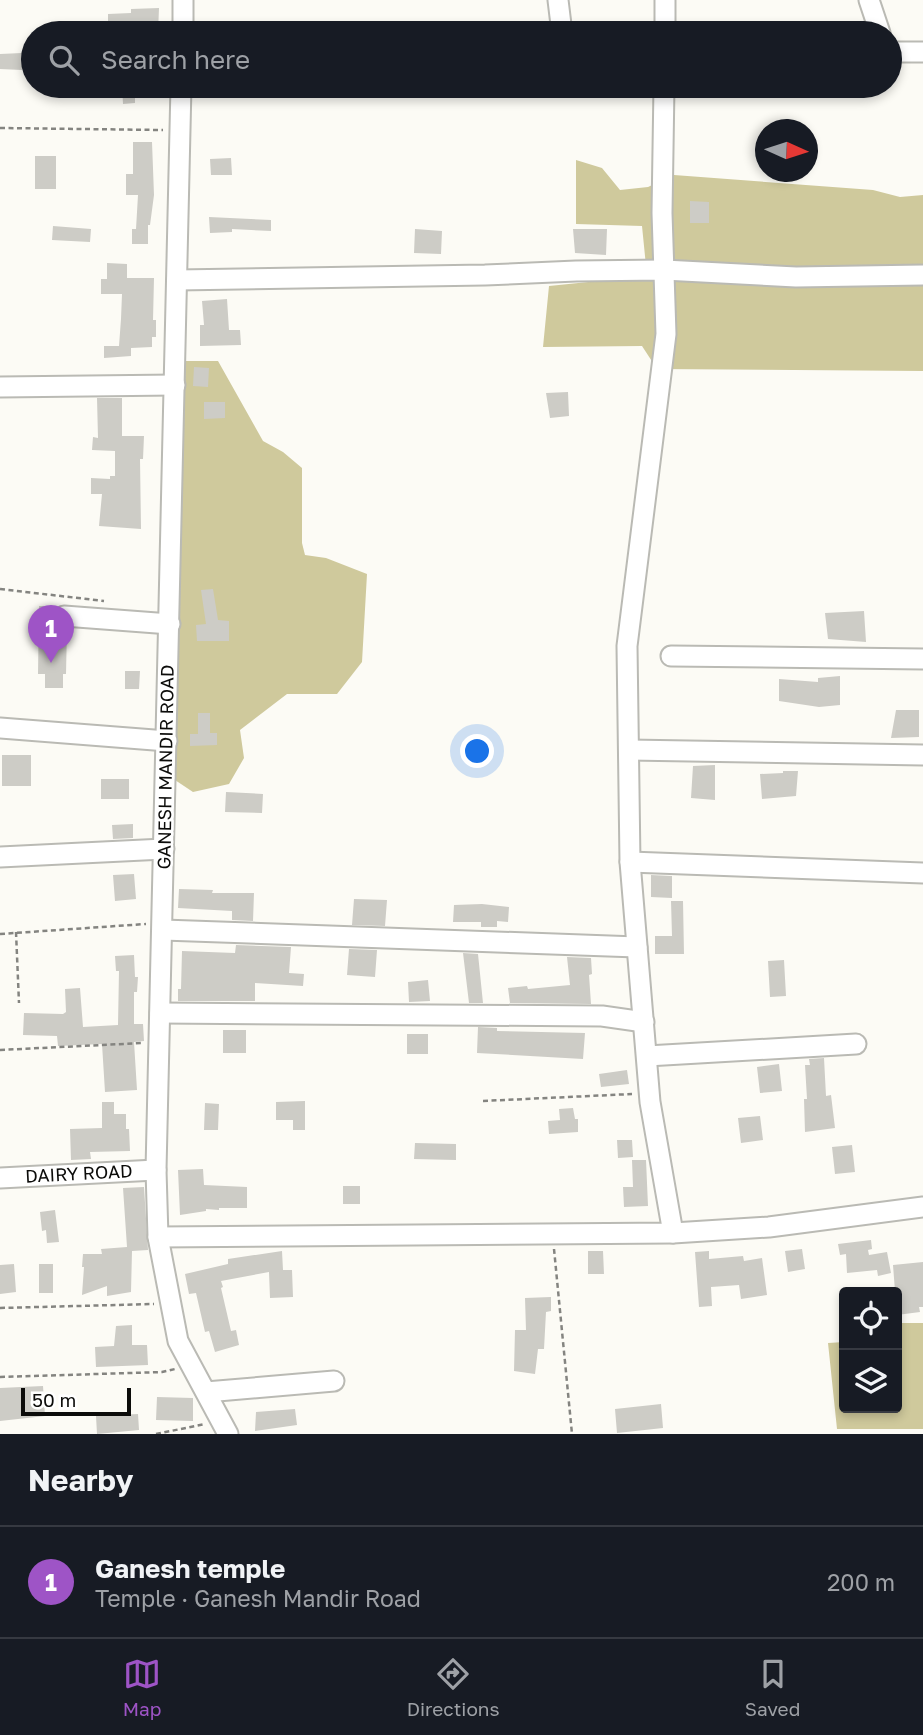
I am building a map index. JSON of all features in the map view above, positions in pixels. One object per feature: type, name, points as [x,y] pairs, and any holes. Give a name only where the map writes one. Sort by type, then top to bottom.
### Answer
[{"type":"street","points":[[183,0],[183,21]]},
{"type":"street","points":[[558,0],[561,21]]},
{"type":"street","points":[[665,0],[665,21]]},
{"type":"street","points":[[869,0],[876,21]]},
{"type":"street","points":[[902,52],[923,52]]},
{"type":"street","name":"GANESH MANDIR ROAD","points":[[181,98],[156,1170],[158,1237],[178,1341],[225,1427]]},
{"type":"street","points":[[664,98],[662,213],[666,334],[627,646],[630,862],[650,1094],[673,1233]]},
{"type":"street","points":[[177,280],[664,270],[796,277],[923,275]]},
{"type":"street","points":[[0,387],[175,385]]},
{"type":"street","points":[[64,616],[170,624]]},
{"type":"street","points":[[671,656],[923,659]]},
{"type":"street","points":[[0,728],[167,741]]},
{"type":"street","points":[[629,750],[923,755]]},
{"type":"street","points":[[0,857],[164,849]]},
{"type":"street","points":[[630,862],[923,873]]},
{"type":"street","points":[[163,926],[638,947]]},
{"type":"street","points":[[160,1013],[602,1016],[644,1021]]},
{"type":"street","points":[[647,1056],[856,1044]]},
{"type":"street","name":"DAIRY ROAD","points":[[0,1178],[156,1170]]},
{"type":"street","points":[[158,1237],[673,1233],[769,1227],[923,1207]]},
{"type":"street","points":[[206,1392],[334,1381]]},
{"type":"path","points":[[0,128],[180,131]]},
{"type":"path","points":[[0,589],[104,600]]},
{"type":"path","points":[[0,934],[163,926]]},
{"type":"path","points":[[16,932],[19,1003]]},
{"type":"path","points":[[0,1050],[159,1042]]},
{"type":"path","points":[[484,1101],[650,1094]]},
{"type":"path","points":[[552,1234],[572,1434]]},
{"type":"path","points":[[0,1308],[171,1304]]},
{"type":"path","points":[[0,1377],[162,1372],[192,1365]]},
{"type":"path","points":[[156,1434],[225,1427]]},
{"type":"shaded area","points":[[576,160],[602,168],[620,190],[648,187],[674,175],[873,190],[900,197],[923,195],[923,371],[657,369],[642,346],[543,347],[549,286],[647,276],[642,226],[576,224]]},
{"type":"shaded area","points":[[185,361],[218,361],[263,441],[283,452],[302,468],[302,543],[305,555],[326,558],[367,574],[362,662],[337,694],[287,694],[240,730],[244,758],[229,784],[193,792],[175,780]]},
{"type":"shaded area","points":[[902,1323],[923,1323],[923,1429],[837,1429],[828,1343],[839,1342],[839,1413],[902,1413]]},
{"type":"building","points":[[159,8],[158,21],[108,21],[108,14],[131,13],[131,9]]},
{"type":"building","points":[[21,53],[21,70],[0,69],[0,54]]},
{"type":"building","points":[[123,98],[135,98],[135,103],[123,104]]},
{"type":"building","points":[[133,142],[152,142],[154,195],[148,225],[148,244],[132,244],[132,229],[136,229],[138,195],[126,195],[126,174],[133,174]]},
{"type":"building","points":[[35,156],[56,156],[56,189],[35,189]]},
{"type":"building","points":[[231,158],[232,175],[211,175],[210,159]]},
{"type":"building","points":[[690,201],[709,202],[709,223],[690,223]]},
{"type":"building","points":[[209,217],[271,220],[271,231],[232,229],[232,232],[210,233]]},
{"type":"building","points":[[53,226],[91,229],[90,242],[52,240]]},
{"type":"building","points":[[415,229],[442,231],[441,254],[414,253]]},
{"type":"building","points":[[573,229],[607,229],[606,255],[575,253]]},
{"type":"building","points":[[107,263],[127,264],[127,278],[154,278],[153,320],[156,320],[156,337],[152,337],[152,347],[131,348],[131,356],[104,358],[104,346],[119,346],[122,294],[101,294],[101,279],[107,279]]},
{"type":"building","points":[[227,299],[229,330],[240,330],[241,345],[200,346],[200,325],[204,325],[202,301]]},
{"type":"building","points":[[194,367],[209,368],[208,387],[193,386]]},
{"type":"building","points":[[568,392],[569,416],[550,418],[546,393]]},
{"type":"building","points":[[97,398],[122,398],[122,436],[144,436],[143,459],[140,459],[141,529],[99,526],[102,494],[91,494],[91,478],[110,479],[110,476],[115,476],[115,451],[92,450],[93,437],[98,438]]},
{"type":"building","points":[[204,402],[225,402],[225,418],[204,419]]},
{"type":"building","points":[[213,589],[218,620],[229,621],[229,641],[197,641],[196,625],[206,624],[201,590]]},
{"type":"building","points":[[39,606],[57,606],[52,614],[53,621],[58,626],[67,628],[63,688],[45,688],[45,674],[38,674]]},
{"type":"building","points":[[864,611],[866,642],[828,639],[825,613]]},
{"type":"building","points":[[125,671],[140,671],[139,689],[125,689]]},
{"type":"building","points":[[840,676],[840,705],[819,707],[779,701],[779,679],[818,682],[818,678]]},
{"type":"building","points":[[896,710],[919,710],[919,737],[891,738]]},
{"type":"building","points":[[198,713],[210,713],[210,733],[217,733],[217,745],[190,746],[190,734],[198,734]]},
{"type":"building","points":[[2,755],[31,755],[31,786],[2,786]]},
{"type":"building","points":[[715,765],[715,800],[691,798],[693,766]]},
{"type":"building","points":[[798,771],[796,796],[762,799],[760,774]]},
{"type":"building","points":[[101,779],[129,779],[129,799],[101,799]]},
{"type":"building","points":[[226,792],[263,794],[262,813],[225,812]]},
{"type":"building","points":[[133,824],[133,838],[113,839],[112,825]]},
{"type":"building","points":[[134,874],[136,899],[115,901],[113,875]]},
{"type":"building","points":[[651,875],[672,876],[672,898],[651,897]]},
{"type":"building","points":[[179,889],[213,890],[212,893],[254,893],[253,921],[232,920],[232,911],[178,908]]},
{"type":"building","points":[[354,899],[387,900],[385,926],[352,925]]},
{"type":"building","points":[[671,901],[683,901],[684,954],[655,954],[655,936],[672,936]]},
{"type":"building","points":[[454,905],[509,907],[508,922],[497,921],[497,927],[481,927],[481,922],[453,922]]},
{"type":"building","points":[[236,945],[291,947],[289,973],[304,974],[303,986],[255,983],[255,1001],[178,1001],[182,951],[235,953]]},
{"type":"building","points":[[349,949],[377,950],[375,977],[347,975]]},
{"type":"building","points":[[463,953],[478,954],[483,1003],[469,1003]]},
{"type":"building","points":[[134,955],[135,977],[138,977],[137,992],[134,992],[134,1024],[143,1024],[144,1041],[134,1042],[137,1090],[105,1092],[102,1044],[58,1046],[57,1036],[23,1035],[24,1013],[63,1014],[66,1012],[65,989],[80,988],[83,1027],[118,1025],[119,971],[116,971],[115,956]]},
{"type":"building","points":[[567,957],[591,958],[591,1004],[510,1003],[508,988],[570,985]]},
{"type":"building","points":[[784,960],[786,996],[770,997],[768,961]]},
{"type":"building","points":[[428,980],[430,1001],[409,1002],[408,982]]},
{"type":"building","points":[[478,1027],[497,1028],[497,1031],[585,1033],[583,1059],[477,1053]]},
{"type":"building","points":[[223,1030],[246,1030],[246,1053],[223,1053]]},
{"type":"building","points":[[407,1034],[428,1034],[428,1054],[407,1054]]},
{"type":"building","points":[[824,1058],[826,1096],[831,1095],[835,1128],[805,1132],[805,1065],[810,1065],[809,1059]]},
{"type":"building","points":[[779,1064],[782,1091],[760,1093],[757,1067]]},
{"type":"building","points":[[627,1070],[629,1084],[601,1087],[599,1074]]},
{"type":"building","points":[[305,1101],[305,1130],[293,1130],[293,1120],[276,1120],[276,1102]]},
{"type":"building","points":[[102,1102],[114,1102],[114,1114],[126,1114],[130,1151],[90,1152],[91,1159],[71,1160],[70,1129],[102,1128]]},
{"type":"building","points":[[205,1103],[219,1104],[218,1130],[204,1130]]},
{"type":"building","points":[[573,1108],[575,1119],[578,1119],[578,1132],[549,1134],[548,1121],[560,1120],[559,1109]]},
{"type":"building","points":[[760,1116],[763,1140],[741,1143],[738,1118]]},
{"type":"building","points":[[617,1140],[632,1140],[633,1157],[618,1158]]},
{"type":"building","points":[[415,1143],[456,1144],[456,1160],[414,1159]]},
{"type":"building","points":[[852,1145],[855,1172],[835,1174],[832,1147]]},
{"type":"building","points":[[632,1160],[646,1160],[648,1206],[624,1207],[623,1187],[633,1187]]},
{"type":"building","points":[[203,1169],[204,1185],[247,1187],[247,1208],[206,1209],[180,1215],[178,1170]]},
{"type":"building","points":[[343,1186],[360,1186],[360,1204],[343,1204]]},
{"type":"building","points":[[144,1187],[148,1250],[132,1251],[131,1292],[107,1296],[107,1286],[82,1295],[83,1254],[102,1254],[101,1249],[127,1247],[123,1188]]},
{"type":"building","points":[[55,1210],[59,1242],[47,1243],[46,1230],[42,1231],[40,1212]]},
{"type":"building","points":[[871,1240],[872,1249],[868,1250],[869,1255],[887,1252],[891,1273],[878,1276],[877,1270],[847,1273],[846,1254],[840,1255],[838,1244]]},
{"type":"building","points":[[802,1249],[805,1269],[788,1272],[785,1251]]},
{"type":"building","points":[[282,1251],[283,1270],[292,1270],[293,1297],[270,1298],[269,1272],[221,1281],[231,1331],[236,1330],[239,1345],[215,1352],[209,1331],[205,1332],[196,1293],[189,1294],[185,1274],[228,1264],[228,1259]]},
{"type":"building","points":[[588,1251],[603,1251],[604,1274],[588,1274]]},
{"type":"building","points":[[709,1251],[709,1259],[743,1256],[744,1261],[762,1258],[767,1295],[741,1299],[739,1285],[711,1287],[712,1306],[699,1307],[695,1252]]},
{"type":"building","points":[[923,1262],[923,1307],[919,1307],[920,1312],[902,1314],[902,1287],[895,1287],[893,1265]]},
{"type":"building","points":[[14,1264],[16,1292],[0,1294],[0,1265]]},
{"type":"building","points":[[39,1264],[53,1264],[53,1293],[39,1293]]},
{"type":"building","points":[[551,1297],[551,1311],[546,1312],[544,1349],[538,1349],[535,1374],[514,1371],[515,1330],[526,1330],[525,1298]]},
{"type":"building","points":[[132,1325],[132,1345],[147,1345],[148,1365],[96,1367],[95,1347],[114,1346],[116,1326]]},
{"type":"building","points":[[43,1386],[45,1416],[0,1421],[0,1388]]},
{"type":"building","points":[[157,1397],[193,1398],[193,1421],[156,1420]]},
{"type":"building","points":[[661,1404],[663,1428],[617,1433],[615,1409]]},
{"type":"building","points":[[295,1409],[297,1425],[255,1431],[256,1412]]},
{"type":"building","points":[[138,1414],[139,1430],[97,1434],[96,1416]]},
{"type":"place","name":"Ganesh temple","points":[[51,663]]}]
